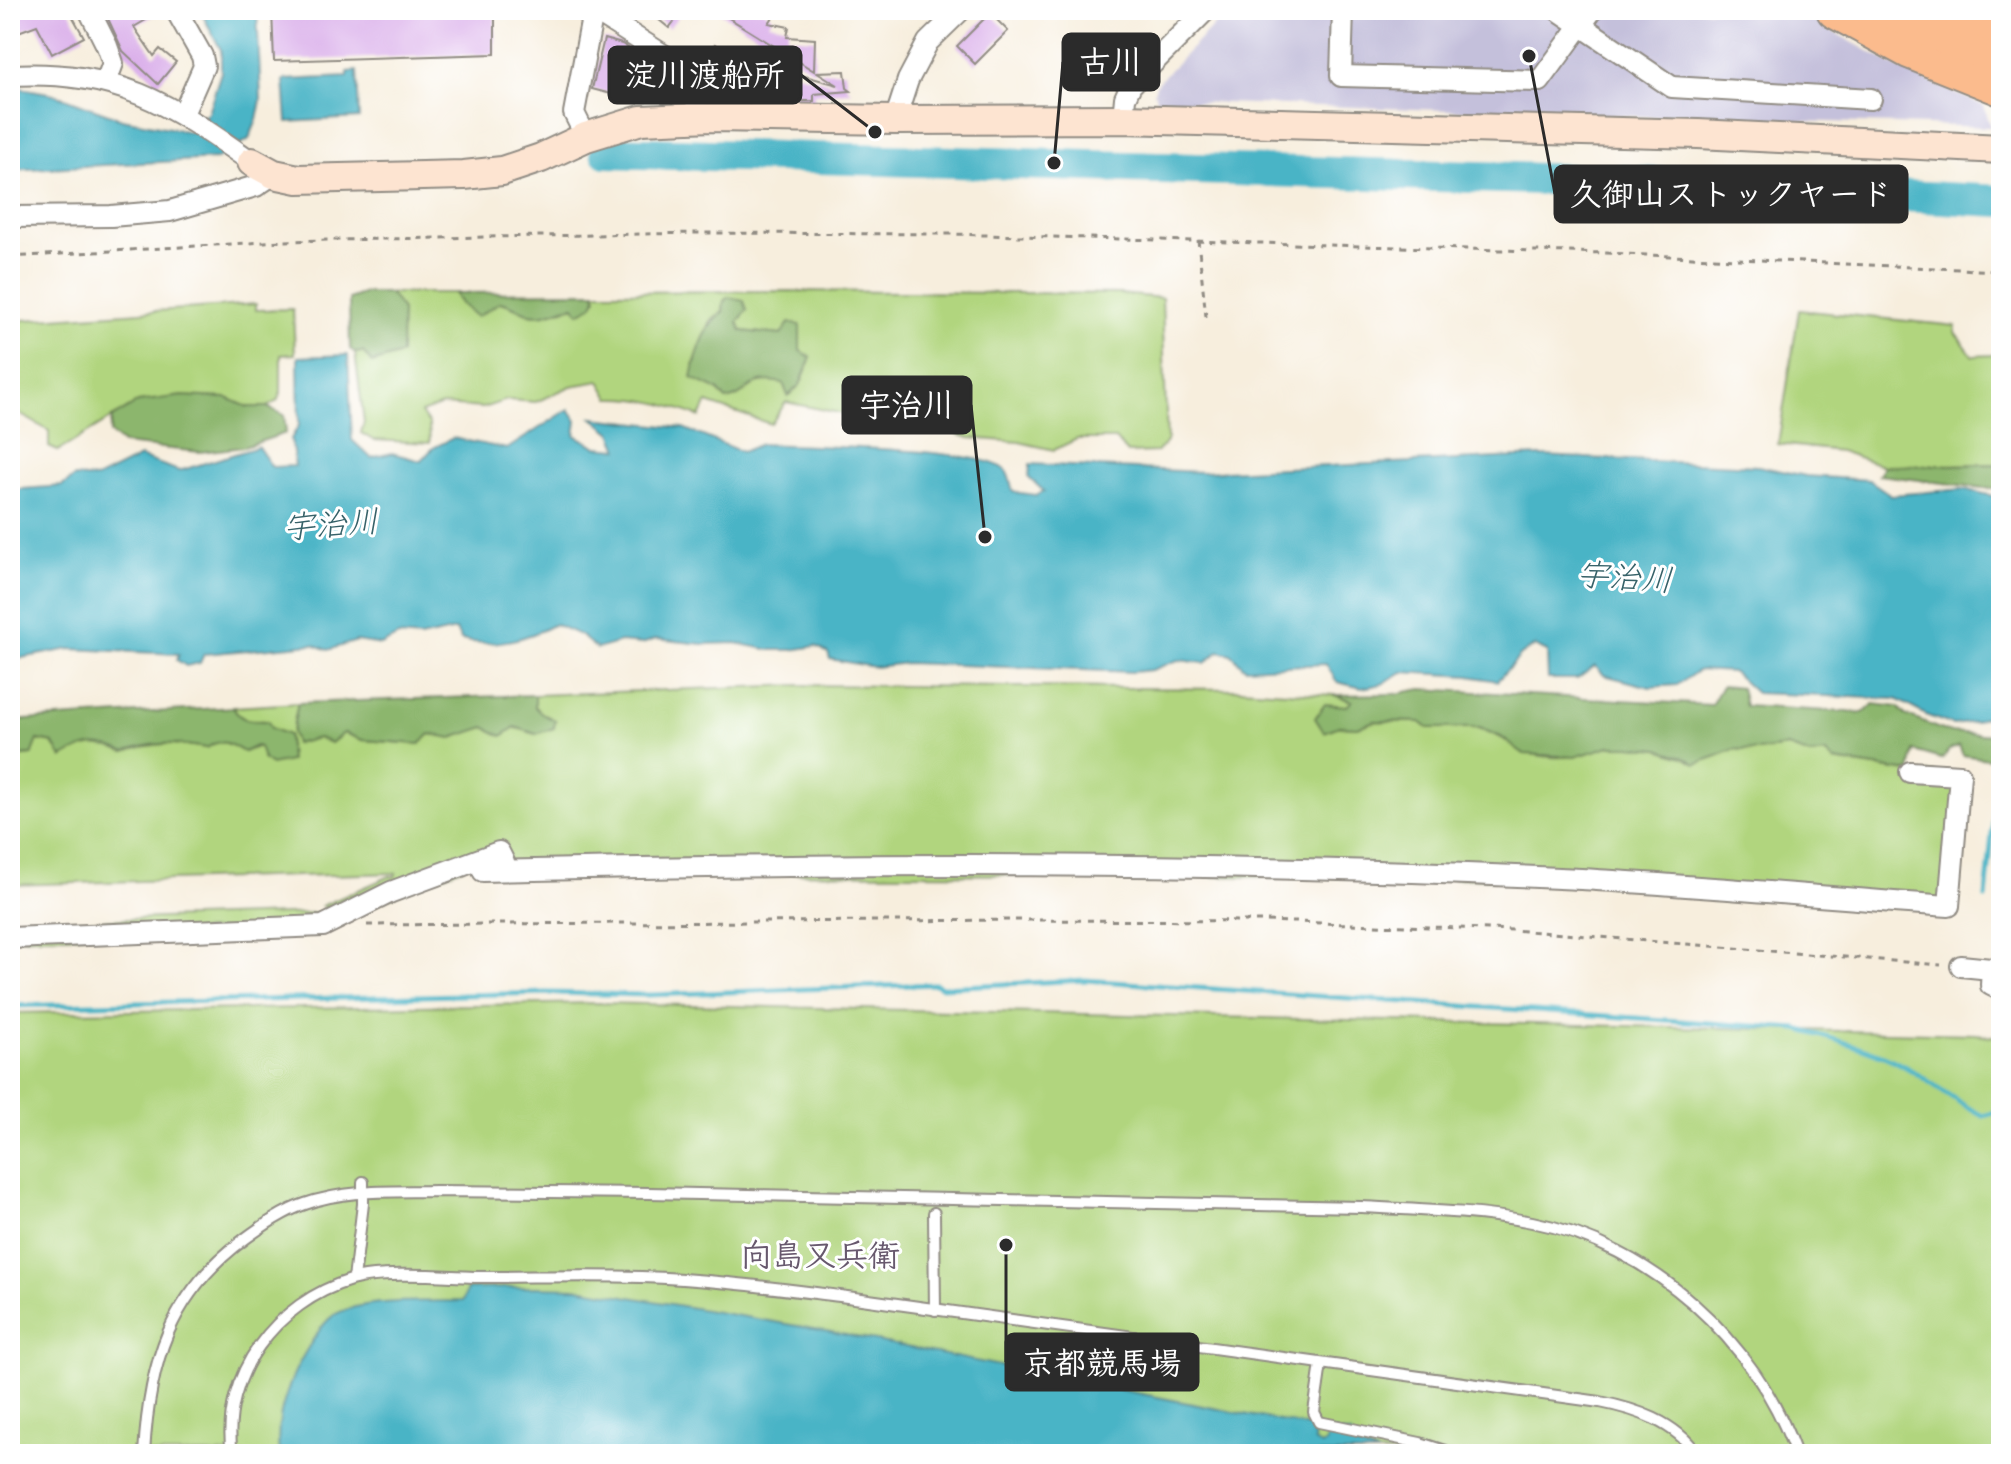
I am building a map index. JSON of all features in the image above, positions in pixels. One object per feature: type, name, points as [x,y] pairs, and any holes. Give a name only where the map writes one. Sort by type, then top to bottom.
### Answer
[{"type":"highway","points":[[1835,10],[1909,50],[2001,87]]},
{"type":"highway","points":[[1890,10],[1949,38],[2001,57]]},
{"type":"highway","points":[[1958,10],[2001,27]]},
{"type":"street","points":[[89,10],[113,63],[106,82]]},
{"type":"street","points":[[176,10],[202,56],[204,66],[189,118]]},
{"type":"street","points":[[895,120],[908,80],[928,42],[961,10]]},
{"type":"street","points":[[1123,119],[1125,98],[1131,85],[1206,10]]},
{"type":"street","points":[[1343,10],[1341,76],[1540,81],[1586,18]]},
{"type":"street","points":[[1558,10],[1586,18],[1672,87],[1871,99]]},
{"type":"street","points":[[586,137],[574,113],[593,11],[687,70],[694,86],[699,118]]},
{"type":"street","points":[[10,75],[46,73],[106,82],[134,90],[189,118],[263,168],[298,179],[464,175],[502,171],[541,158],[586,137],[641,120],[699,118],[1123,119],[1698,134],[2001,149]]},
{"type":"street","points":[[10,217],[111,216],[170,211],[256,186],[263,168]]},
{"type":"street","points":[[10,938],[323,926],[391,892],[499,852],[504,862],[483,871],[806,864],[1232,867],[1582,879],[1949,906],[1960,775],[1910,772]]},
{"type":"street","points":[[1961,966],[1997,970],[1991,985],[2001,990]]},
{"type":"lane","points":[[354,1279],[363,1187]]},
{"type":"lane","points":[[144,1454],[146,1417],[163,1342],[179,1308],[202,1277],[230,1249],[263,1225],[304,1204],[363,1187],[1361,1207],[1483,1214],[1535,1222],[1624,1254],[1659,1275],[1689,1300],[1745,1359],[1771,1398],[1796,1454]]},
{"type":"lane","points":[[934,1213],[935,1310]]},
{"type":"lane","points":[[232,1454],[230,1424],[236,1391],[250,1358],[278,1321],[316,1293],[354,1279],[405,1276],[640,1277],[716,1281],[935,1310],[1600,1402],[1636,1409],[1664,1424],[1692,1446],[1697,1454]]},
{"type":"lane","points":[[1321,1364],[1314,1412],[1319,1422],[1420,1443],[1454,1454]]},
{"type":"path","points":[[10,257],[282,241],[618,234],[951,234],[1604,253],[2001,271]]},
{"type":"path","points":[[1198,240],[1206,317]]},
{"type":"path","points":[[353,925],[1266,921],[1514,930],[1961,966]]},
{"type":"shaded area","points":[[1229,10],[1794,10],[1899,68],[1984,106],[1991,127],[1158,101],[1154,92],[1157,83]]},
{"type":"green space","points":[[596,292],[1120,294],[1162,298],[1167,442],[1157,452],[1128,453],[1115,439],[1077,439],[1054,450],[1019,442],[969,438],[934,426],[887,428],[839,413],[786,402],[771,424],[707,403],[700,417],[656,403],[610,398],[600,381],[571,386],[536,402],[507,400],[483,408],[442,405],[421,413],[429,424],[430,443],[373,440],[361,433],[364,422],[355,353],[363,352],[402,310],[389,293],[455,293],[461,304],[477,316],[499,302],[529,313],[552,312],[597,299]],"holes":[[[724,301],[747,310],[738,322],[742,331],[781,335],[799,325],[800,351],[811,358],[800,385],[758,381],[736,397],[726,400],[694,364],[711,321],[723,312]]]},
{"type":"green space","points":[[596,292],[594,303],[579,313],[574,306],[536,315],[500,302],[477,317],[461,304],[455,293]]},
{"type":"green space","points":[[365,293],[389,293],[402,310],[401,354],[372,363],[363,352],[355,353],[350,349],[349,299]]},
{"type":"green space","points":[[728,297],[744,301],[747,310],[738,322],[742,331],[781,335],[789,323],[800,325],[800,351],[811,357],[800,385],[788,396],[783,383],[771,381],[756,383],[726,400],[718,390],[692,378],[702,342],[723,312],[724,301]]},
{"type":"green space","points":[[256,304],[256,310],[293,309],[295,354],[281,355],[281,393],[277,401],[267,407],[248,408],[227,398],[138,402],[58,451],[49,447],[49,431],[10,408],[10,321]]},
{"type":"green space","points":[[1799,310],[1956,326],[1955,332],[1973,356],[1993,355],[2001,350],[2001,464],[1884,466],[1840,451],[1778,444]]},
{"type":"green space","points":[[182,396],[227,398],[248,407],[267,407],[284,415],[286,433],[244,447],[200,452],[123,444],[110,433],[112,418],[138,402]]},
{"type":"green space","points":[[2001,464],[2001,490],[1879,475],[1884,466]]},
{"type":"green space","points":[[800,685],[1241,689],[1334,695],[1353,700],[1324,732],[1339,726],[1357,727],[1375,721],[1421,722],[1428,728],[1484,730],[1540,756],[1568,756],[1612,746],[1634,746],[1666,751],[1696,764],[1735,749],[1757,751],[1788,747],[1810,755],[1826,753],[1834,761],[1910,772],[1960,775],[1949,906],[1582,879],[483,871],[499,852],[323,926],[10,938],[10,923],[320,913],[327,909],[322,906],[390,876],[395,877],[396,873],[10,885],[10,757],[32,755],[37,740],[80,747],[101,743],[125,752],[175,744],[207,748],[222,742],[244,752],[288,735],[270,728],[267,721],[246,720],[235,712],[234,707],[298,703],[292,732],[318,738],[344,733],[362,740],[419,744],[430,734],[454,735],[493,726],[512,727],[536,734],[555,720],[542,714],[535,706],[535,695]]},
{"type":"green space","points":[[1722,686],[1741,688],[1745,706],[1863,713],[1874,704],[1898,707],[1905,715],[1947,732],[1995,735],[1992,749],[2001,750],[2001,761],[1963,755],[1959,746],[1949,750],[1942,759],[1914,751],[1910,772],[1834,761],[1826,753],[1810,755],[1788,747],[1757,751],[1735,749],[1696,764],[1659,749],[1629,746],[1610,746],[1575,757],[1524,754],[1501,737],[1479,728],[1428,728],[1420,722],[1375,721],[1357,727],[1339,726],[1324,732],[1315,718],[1325,704],[1347,706],[1352,701],[1334,695],[1395,694],[1422,689],[1711,705]]},
{"type":"green space","points":[[535,695],[535,707],[555,720],[554,728],[536,734],[515,727],[502,736],[485,727],[452,738],[430,734],[420,744],[362,740],[344,733],[331,743],[318,738],[295,744],[292,732],[298,703]]},
{"type":"green space","points":[[234,707],[239,716],[253,721],[268,721],[271,728],[288,735],[290,761],[271,765],[263,759],[259,747],[244,752],[222,742],[207,748],[156,744],[125,752],[93,746],[62,758],[53,743],[38,740],[32,755],[10,757],[10,721]]},
{"type":"green space","points":[[598,1003],[2001,1037],[2001,1454],[10,1454],[10,1013]]},
{"type":"water","points":[[200,10],[257,10],[261,100],[249,139],[217,159],[10,170],[10,86],[54,94],[122,119],[191,132],[208,112],[221,72],[221,50]]},
{"type":"water","points":[[357,71],[359,118],[287,122],[284,80],[348,77],[348,72]]},
{"type":"water","points":[[348,355],[352,440],[371,458],[392,453],[421,461],[433,448],[453,438],[507,449],[569,409],[577,421],[575,435],[597,447],[619,449],[612,433],[593,418],[683,428],[742,452],[761,444],[928,453],[990,463],[1007,472],[1013,492],[1036,495],[1044,491],[1029,478],[1030,464],[1202,472],[1541,456],[1758,466],[1806,476],[1869,480],[1891,495],[1964,489],[2001,498],[2001,721],[1995,712],[1975,722],[1953,725],[1896,699],[1756,693],[1733,672],[1699,670],[1677,685],[1650,687],[1604,675],[1595,666],[1577,679],[1548,679],[1547,652],[1535,646],[1521,655],[1497,681],[1402,672],[1382,684],[1362,688],[1337,682],[1326,664],[1245,668],[1231,654],[1219,651],[1205,663],[1178,660],[1152,670],[1132,672],[907,663],[874,667],[830,659],[828,653],[816,646],[771,650],[736,643],[703,644],[656,639],[642,644],[620,642],[597,649],[580,635],[555,624],[521,638],[497,642],[461,640],[456,630],[420,638],[398,636],[381,645],[357,641],[328,650],[313,644],[204,654],[200,663],[186,666],[177,660],[179,654],[70,649],[10,660],[10,490],[62,486],[75,477],[96,479],[140,457],[179,471],[258,447],[272,467],[295,466],[291,439],[299,425],[298,357]]},
{"type":"water","points":[[578,1288],[826,1331],[1020,1370],[1020,1383],[1026,1387],[1032,1383],[1035,1373],[1315,1428],[1314,1441],[1321,1445],[1326,1443],[1329,1431],[1351,1434],[1356,1446],[1378,1454],[279,1454],[279,1424],[289,1386],[309,1346],[329,1319],[340,1312],[373,1304],[463,1301],[467,1289]]},
{"type":"building","points":[[33,10],[69,10],[84,37],[52,54],[37,25],[10,35],[10,19]]},
{"type":"building","points":[[104,10],[163,10],[134,27],[154,56],[160,49],[176,62],[158,84],[123,51]]},
{"type":"building","points":[[272,10],[495,10],[495,54],[274,61]]},
{"type":"building","points":[[647,10],[683,10],[669,28]]},
{"type":"building","points":[[716,10],[762,10],[773,17],[769,23],[789,27],[787,37],[815,39],[814,71]]},
{"type":"building","points":[[990,13],[1008,31],[975,64],[957,46]]},
{"type":"building","points":[[604,39],[622,44],[628,48],[627,52],[640,55],[676,78],[671,96],[651,91],[649,98],[625,91],[623,97],[592,89]]},
{"type":"building","points":[[715,44],[735,57],[838,85],[817,72],[845,71],[847,88],[851,91],[814,94],[814,101],[794,101],[794,98],[715,79],[700,67]]},
{"type":"waterway","points":[[606,152],[1613,181],[2001,201]]},
{"type":"waterway","points":[[1986,898],[2001,741]]},
{"type":"waterway","points":[[10,1006],[547,993],[649,995],[1085,980],[1797,1029],[1893,1060],[1983,1116],[2001,1111]]},
{"type":"place","name":"久御山ストックヤード","points":[[1529,56]]},
{"type":"place","name":"淀川渡船所","points":[[875,132]]},
{"type":"place","name":"古川","points":[[1054,163]]},
{"type":"place","name":"宇治川","points":[[985,537]]},
{"type":"place","name":"京都競馬場","points":[[1006,1245]]},
{"type":"district","name":"向島又兵衛","points":[[820,1255]]}]
